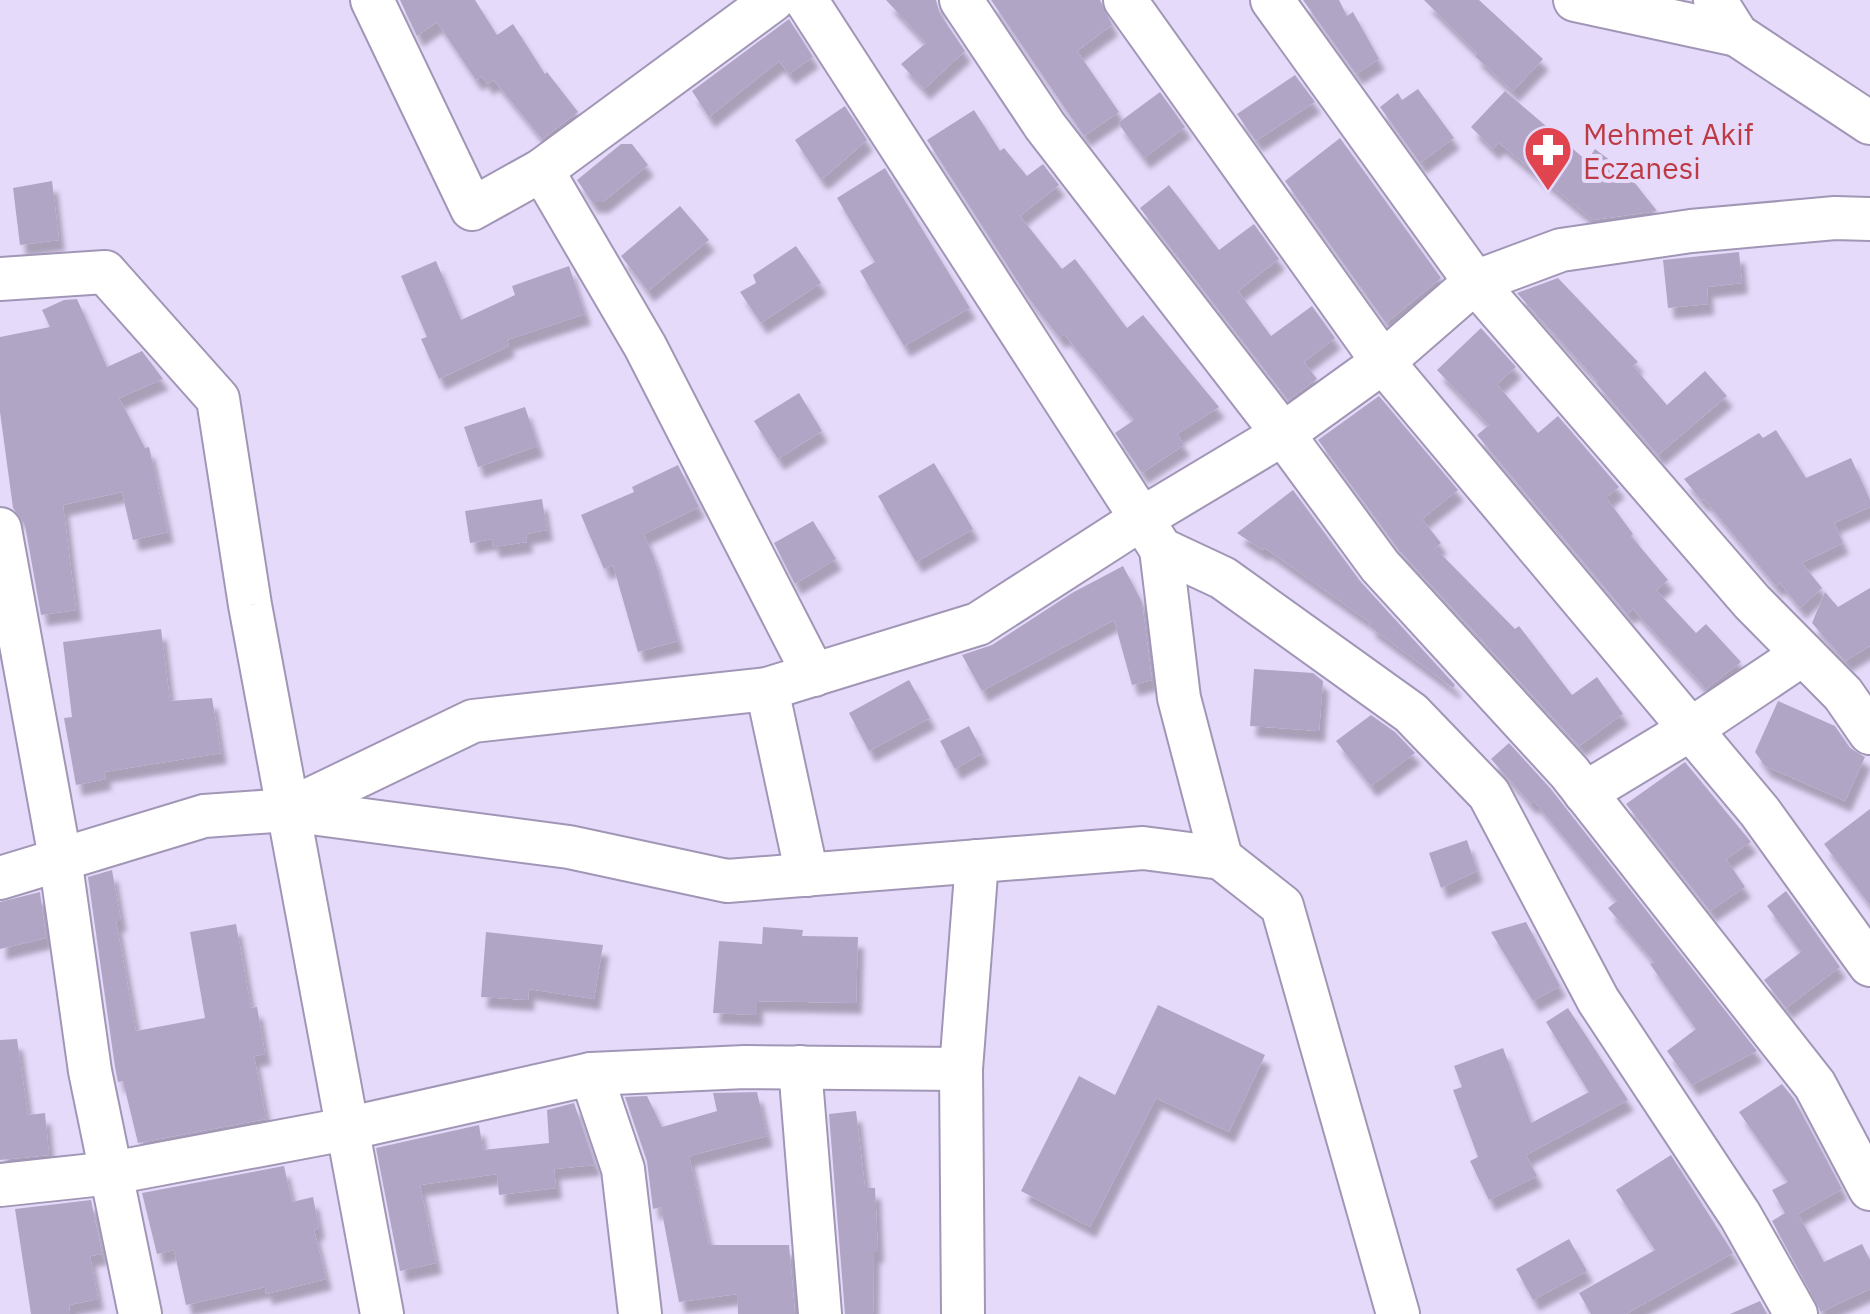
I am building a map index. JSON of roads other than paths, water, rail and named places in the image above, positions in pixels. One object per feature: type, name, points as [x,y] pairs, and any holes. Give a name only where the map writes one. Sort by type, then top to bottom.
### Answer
[{"type":"street","points":[[372,0],[472,209],[542,170],[773,0]]},
{"type":"street","points":[[806,0],[1151,534],[1178,698],[1221,858]]},
{"type":"street","points":[[962,0],[1045,126],[1284,434],[1380,566],[1585,793],[1815,1084],[1870,1189]]},
{"type":"street","points":[[1124,0],[1383,362],[1760,812],[1870,965]]},
{"type":"street","points":[[1272,0],[1475,282],[1752,602],[1803,654],[1856,684],[1870,733]]},
{"type":"street","points":[[1575,0],[1726,17],[1870,123]]},
{"type":"street","points":[[542,170],[645,346],[814,675]]},
{"type":"street","points":[[288,810],[473,720],[767,689],[978,624],[1151,534],[1383,362],[1475,282],[1562,250],[1691,231],[1835,218],[1870,219]]},
{"type":"street","points":[[0,279],[105,272],[218,399],[250,606],[382,1314]]},
{"type":"street","points":[[0,529],[60,858],[90,1071],[140,1314]]},
{"type":"street","points":[[1151,534],[1222,578],[1411,713],[1489,794],[1598,1000],[1740,1215],[1796,1314]]},
{"type":"street","points":[[1585,793],[1690,730],[1803,654]]},
{"type":"street","points":[[767,689],[807,875]]},
{"type":"street","points":[[0,878],[204,816],[288,810],[568,847],[727,881],[1142,848],[1221,858],[1282,906],[1398,1314]]},
{"type":"street","points":[[963,1314],[961,1069],[977,861]]},
{"type":"street","points":[[0,1185],[112,1174],[346,1129],[592,1074],[800,1067],[961,1069]]},
{"type":"street","points":[[800,1067],[820,1314]]},
{"type":"street","points":[[592,1074],[622,1169],[640,1314]]},
{"type":"place","name":"Mehmet Akif Eczanesi","points":[[1548,192]]}]
